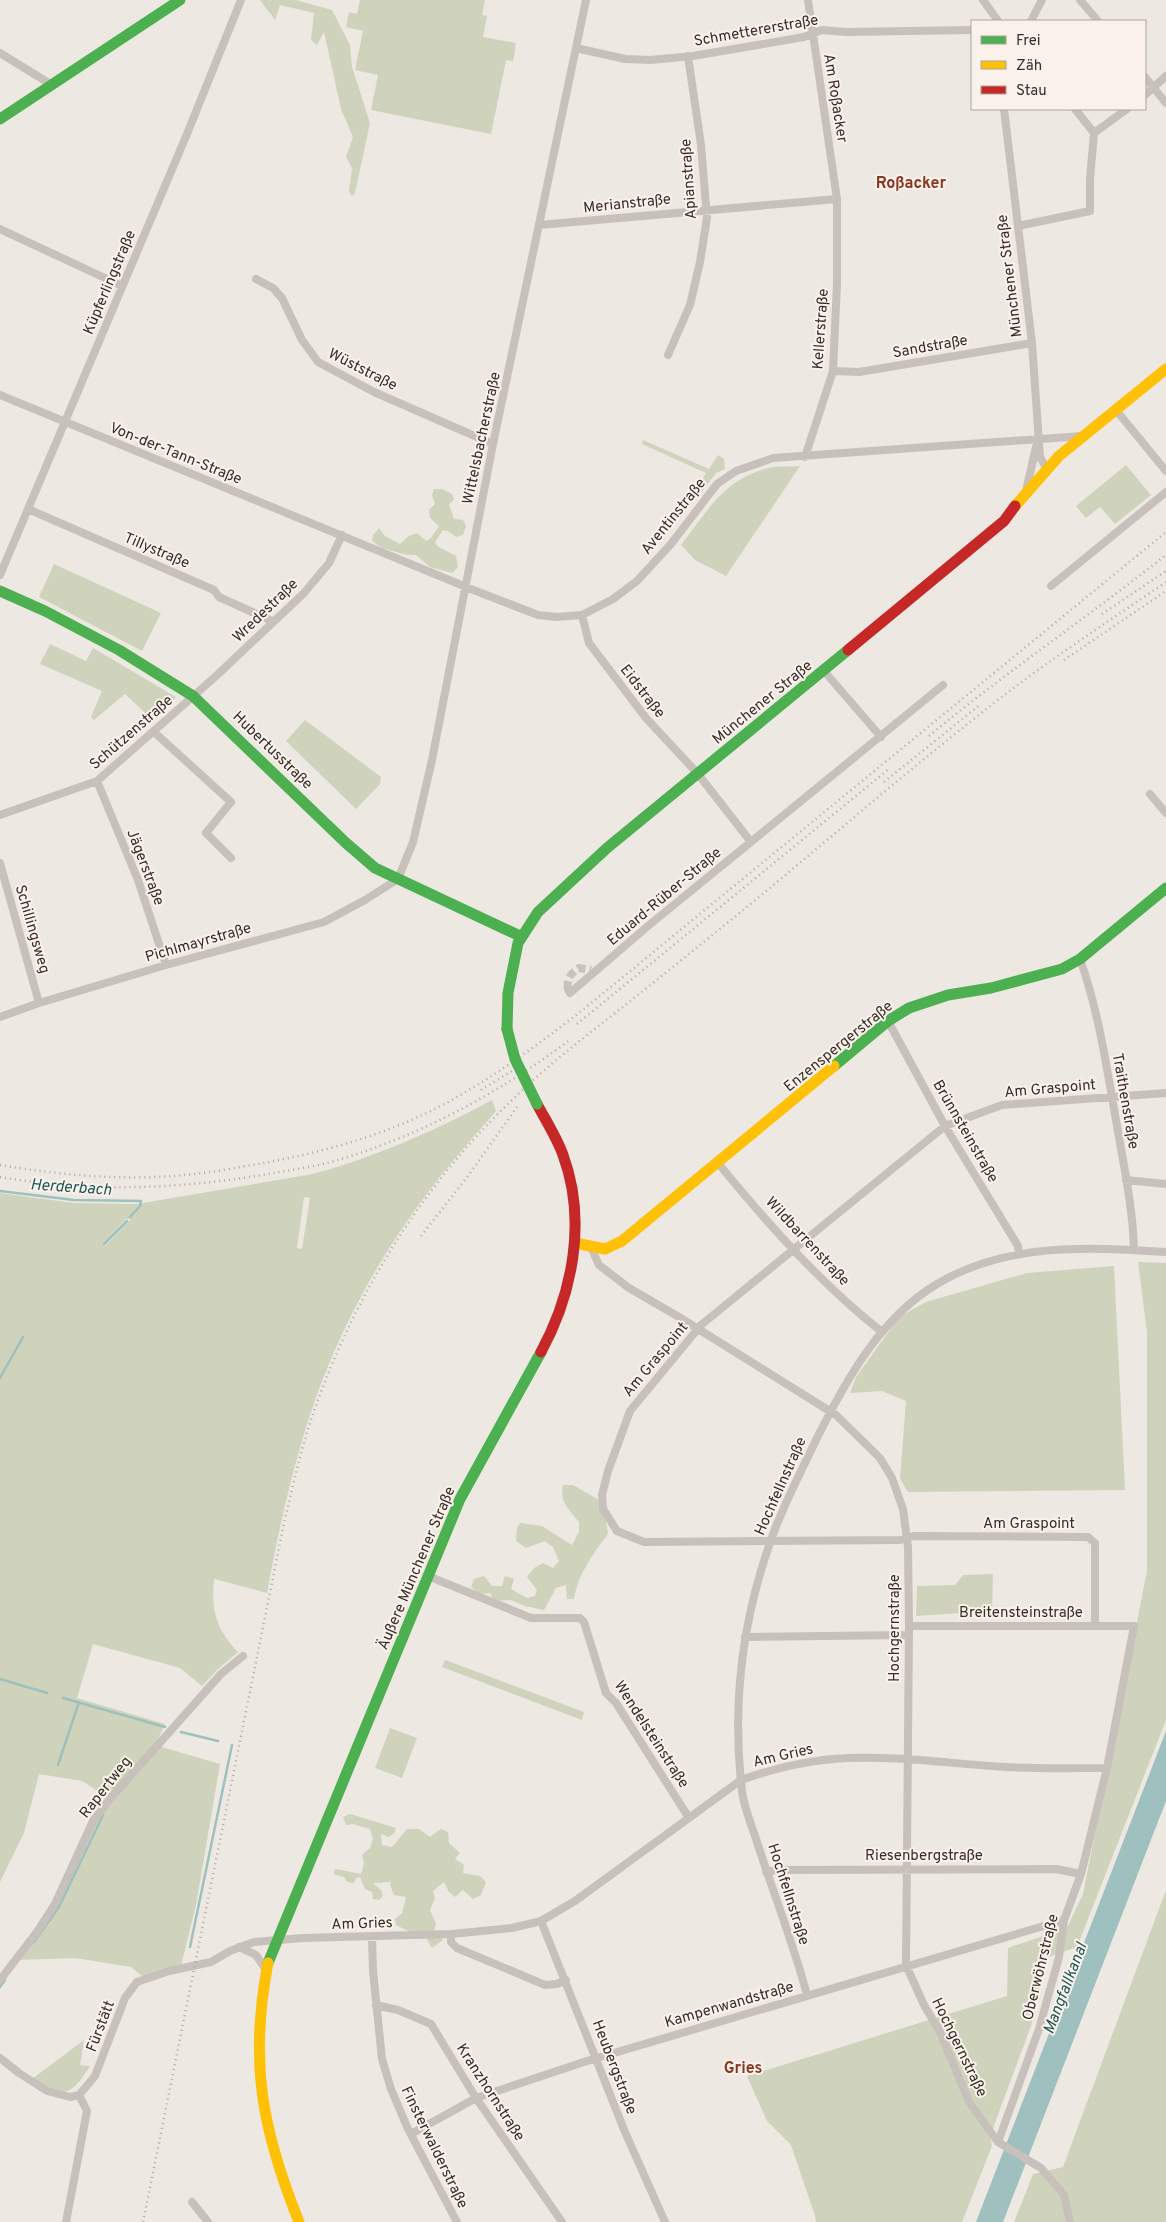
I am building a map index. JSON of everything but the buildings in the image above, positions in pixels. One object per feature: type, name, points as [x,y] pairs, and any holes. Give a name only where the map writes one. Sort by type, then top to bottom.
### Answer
[{"type":"main road","points":[[0,119],[180,0]]},
{"type":"main road","name":"Münchener Straße","points":[[520,936],[532,918],[556,893],[607,848],[1004,522],[1025,493],[1046,469],[1166,369]]},
{"type":"main road","name":"Hubertusstraße","points":[[0,591],[45,611],[119,650],[193,696],[358,854],[375,868],[431,892],[520,936]]},
{"type":"main road","name":"Enzenspergerstraße","points":[[575,1243],[606,1248],[622,1241],[888,1021],[909,1008],[948,995],[992,988],[1062,970],[1080,959],[1166,888]]},
{"type":"main road","name":"Äußere Münchener Straße","points":[[299,2222],[281,2172],[262,2100],[259,2073],[260,2026],[266,1970],[275,1941],[460,1499],[548,1338],[566,1292],[575,1243],[575,1207],[570,1177],[563,1154],[515,1059],[507,1029],[506,1002],[509,977],[520,936]]},
{"type":"street","name":"Küpferlingstraße","points":[[0,575],[191,125],[241,0]]},
{"type":"street","name":"Wittelsbacherstraße","points":[[398,879],[413,842],[420,816],[445,700],[493,444],[586,0]]},
{"type":"street","name":"Am Roßacker","points":[[808,0],[837,199]]},
{"type":"street","points":[[983,0],[997,20]]},
{"type":"street","points":[[1032,20],[1042,0]]},
{"type":"street","points":[[1080,0],[1097,20]]},
{"type":"street","name":"Schmettererstraße","points":[[576,48],[625,59],[650,60],[688,56],[812,34],[822,30],[845,32],[971,30]]},
{"type":"street","points":[[0,53],[52,85]]},
{"type":"street","name":"Apianstraße","points":[[668,355],[690,305],[700,262],[707,210],[701,145],[688,56]]},
{"type":"street","points":[[1146,94],[1166,76]]},
{"type":"street","points":[[1146,78],[1166,103]]},
{"type":"street","name":"Münchener Straße","points":[[1004,110],[1032,343],[1038,440],[1040,457],[1046,469]]},
{"type":"street","points":[[1018,226],[1090,211],[1090,179],[1094,133],[1076,110]]},
{"type":"street","points":[[1094,133],[1126,110]]},
{"type":"street","name":"Merianstraße","points":[[539,225],[837,199]]},
{"type":"street","name":"Kellerstraße","points":[[805,457],[833,371],[837,283],[837,199]]},
{"type":"street","points":[[0,229],[122,286]]},
{"type":"street","name":"Wüststraße","points":[[256,279],[273,288],[282,298],[302,340],[318,362],[374,392],[493,444]]},
{"type":"street","name":"Sandstraße","points":[[833,371],[859,372],[1032,343]]},
{"type":"street","name":"Von-der-Tann-Straße","points":[[0,395],[465,587]]},
{"type":"street","points":[[1116,410],[1166,471]]},
{"type":"street","name":"Aventinstraße","points":[[465,587],[538,615],[556,617],[582,615],[613,599],[637,581],[671,544],[717,484],[736,472],[774,458],[1085,436]]},
{"type":"street","name":"Münchener Straße","points":[[1025,493],[1038,440]]},
{"type":"street","points":[[1052,586],[1166,492]]},
{"type":"street","name":"Tillystraße","points":[[28,509],[214,590],[219,597],[272,622]]},
{"type":"street","name":"Wredestraße","points":[[193,696],[322,574],[329,564],[342,535]]},
{"type":"street","name":"Eidstraße","points":[[582,615],[589,643],[646,718],[698,774]]},
{"type":"street","points":[[824,671],[881,737]]},
{"type":"street","name":"Eduard-Rüber-Straße","points":[[568,989],[570,993],[593,971],[943,685]]},
{"type":"street","name":"Schützenstraße","points":[[0,815],[97,781],[193,696]]},
{"type":"street","points":[[154,732],[231,802],[206,833],[231,858]]},
{"type":"street","points":[[698,774],[751,842]]},
{"type":"street","name":"Jägerstraße","points":[[97,781],[138,880],[166,965]]},
{"type":"street","points":[[1150,794],[1166,813]]},
{"type":"street","name":"Schillingsweg","points":[[0,863],[39,1003]]},
{"type":"street","name":"Pichlmayrstraße","points":[[0,1017],[39,1003],[166,965],[324,922],[365,900],[398,879]]},
{"type":"street","name":"Traithenstraße","points":[[1080,959],[1102,1044],[1112,1097],[1126,1180],[1134,1250]]},
{"type":"street","name":"Brünnsteinstraße","points":[[888,1021],[945,1126],[1018,1246],[1019,1254]]},
{"type":"street","name":"Am Graspoint","points":[[1095,1626],[1095,1543],[1088,1537],[924,1536],[900,1540],[644,1542],[616,1531],[603,1509],[602,1495],[608,1472],[630,1411],[697,1329],[945,1126],[1002,1105],[1166,1093]]},
{"type":"street","name":"Wildbarrenstraße","points":[[718,1163],[794,1249],[843,1298],[882,1332]]},
{"type":"street","points":[[1126,1180],[1166,1184]]},
{"type":"street","name":"Hochgernstraße","points":[[591,1247],[598,1264],[629,1288],[830,1411],[880,1458],[899,1493],[907,1538],[909,1626],[906,1965],[924,2005],[940,2032],[969,2102],[999,2143]]},
{"type":"street","name":"Hochfellnstraße","points":[[807,1995],[742,1795],[737,1721],[739,1684],[745,1637],[770,1542],[786,1502],[843,1387],[882,1332],[911,1301],[939,1283],[970,1268],[1019,1254],[1061,1249],[1166,1252]]},
{"type":"street","name":"Wendelsteinstraße","points":[[428,1576],[531,1618],[580,1618],[584,1622],[606,1693],[616,1703],[689,1818]]},
{"type":"street","name":"Breitensteinstraße","points":[[909,1626],[1134,1626]]},
{"type":"street","name":"Oberwöhrstraße","points":[[999,2143],[1039,2029],[1059,1957],[1064,1920],[1081,1874],[1107,1768],[1134,1626]]},
{"type":"street","points":[[745,1637],[908,1635]]},
{"type":"street","name":"Rapertweg","points":[[0,1980],[37,1932],[55,1904],[92,1821],[221,1674],[243,1656]]},
{"type":"street","name":"Am Gries","points":[[275,1941],[451,1934],[512,1928],[541,1921],[575,1901],[741,1780],[771,1770],[848,1758],[907,1759],[1006,1767],[1107,1768]]},
{"type":"street","name":"Riesenbergstraße","points":[[766,1872],[776,1870],[1056,1869],[1081,1874]]},
{"type":"street","name":"Kampenwandstraße","points":[[411,2134],[476,2098],[596,2058],[906,1965],[962,1951],[1064,1920]]},
{"type":"street","name":"Heubergstraße","points":[[541,1921],[625,2132],[665,2222]]},
{"type":"street","points":[[451,1934],[451,1942],[457,1948],[545,1985],[557,1984],[566,1980]]},
{"type":"street","name":"Finsterwalderstraße","points":[[372,1936],[376,2005],[382,2059],[391,2089],[411,2134],[457,2222]]},
{"type":"street","name":"Fürstätt","points":[[80,2095],[95,2076],[125,1998],[137,1982],[169,1971],[211,1962],[239,1947],[254,1942],[275,1941]]},
{"type":"street","points":[[239,1947],[256,1955],[266,1970]]},
{"type":"street","name":"Kranzhornstraße","points":[[376,2005],[398,2010],[430,2024],[476,2098],[562,2222]]},
{"type":"street","points":[[0,2058],[19,2074],[46,2091],[70,2097],[80,2095],[87,2111],[66,2222]]},
{"type":"street","points":[[999,2143],[1041,2168],[1064,2195],[1070,2222]]},
{"type":"street","points":[[192,2202],[208,2222]]},
{"type":"green space","points":[[260,0],[296,0],[332,10],[350,45],[352,67],[370,123],[355,193],[352,196],[349,192],[352,168],[346,157],[353,137],[341,109],[324,32],[317,45],[311,40],[314,13],[280,5],[275,20]]},
{"type":"green space","points":[[360,0],[485,0],[482,15],[487,16],[483,37],[516,43],[513,61],[506,60],[491,134],[371,110],[378,75],[355,70],[363,31],[346,27],[349,12],[357,14]]},
{"type":"green space","points":[[643,440],[709,469],[718,455],[724,459],[725,469],[716,473],[697,498],[694,495],[706,473],[642,444]]},
{"type":"green space","points":[[1126,465],[1151,495],[1115,524],[1100,507],[1086,518],[1076,506]]},
{"type":"green space","points":[[800,466],[726,576],[695,560],[681,545],[720,496],[742,478],[773,467]]},
{"type":"green space","points":[[434,489],[442,489],[452,494],[454,500],[449,504],[454,519],[463,520],[466,526],[463,535],[456,537],[443,530],[435,542],[437,546],[456,556],[458,567],[452,573],[430,567],[416,555],[407,555],[382,548],[372,541],[373,535],[379,528],[385,536],[400,544],[409,536],[417,533],[426,541],[431,538],[439,526],[430,518],[429,510],[435,504],[432,495]]},
{"type":"green space","points":[[54,564],[161,613],[142,651],[39,597]]},
{"type":"green space","points":[[50,644],[86,661],[93,648],[176,697],[153,720],[125,694],[94,720],[91,717],[102,691],[40,664]]},
{"type":"green space","points":[[305,720],[381,777],[380,784],[356,809],[286,741]]},
{"type":"green space","points":[[492,1100],[496,1111],[428,1191],[390,1246],[359,1301],[331,1359],[319,1388],[295,1466],[267,1593],[214,1579],[214,1610],[220,1627],[238,1652],[202,1686],[180,1668],[93,1644],[77,1698],[165,1724],[155,1745],[220,1764],[196,1905],[181,1966],[143,1977],[131,1967],[75,1958],[16,1960],[39,1933],[107,1797],[82,1781],[39,1774],[24,1833],[0,1882],[0,1193],[74,1203],[137,1204],[313,1174],[359,1160],[427,1133]],"holes":[[[304,1197],[310,1198],[302,1249],[297,1248]],[[126,1219],[131,1219],[105,1246],[102,1244]]]},
{"type":"green space","points":[[1138,1262],[1166,1263],[1166,1720],[1077,1947],[1046,1958],[1031,2026],[990,2136],[992,2146],[962,2222],[815,2222],[816,2219],[791,2145],[767,2121],[747,2076],[1007,1996],[1008,1948],[1067,1928],[1083,1894],[1147,1571],[1147,1332]]},
{"type":"green space","points":[[1114,1266],[1125,1490],[908,1492],[900,1479],[906,1401],[882,1391],[850,1393],[856,1377],[899,1317],[926,1302],[1027,1273]]},
{"type":"green space","points":[[563,1485],[573,1485],[599,1500],[608,1534],[583,1573],[574,1599],[567,1599],[566,1585],[556,1588],[544,1610],[525,1606],[511,1600],[494,1601],[490,1593],[479,1594],[471,1587],[474,1579],[484,1576],[492,1586],[502,1586],[505,1576],[514,1579],[511,1589],[527,1598],[535,1596],[537,1590],[527,1577],[534,1568],[543,1563],[553,1568],[559,1561],[553,1547],[545,1541],[526,1548],[516,1541],[517,1528],[520,1523],[542,1526],[572,1545],[579,1532],[579,1522],[564,1501],[562,1496]]},
{"type":"green space","points":[[993,1574],[992,1611],[916,1616],[917,1586],[955,1585],[963,1575]]},
{"type":"green space","points":[[445,1660],[584,1712],[582,1720],[442,1667]]},
{"type":"green space","points":[[390,1728],[417,1738],[402,1778],[375,1768]]},
{"type":"green space","points":[[350,1814],[396,1828],[394,1834],[388,1837],[381,1834],[382,1845],[392,1847],[407,1829],[419,1829],[430,1837],[441,1829],[448,1832],[449,1843],[460,1853],[455,1859],[464,1865],[463,1873],[480,1876],[486,1882],[481,1895],[473,1899],[463,1890],[455,1897],[449,1892],[444,1882],[433,1891],[435,1899],[430,1910],[436,1924],[434,1931],[443,1940],[432,1948],[422,1931],[410,1932],[396,1925],[395,1919],[402,1913],[406,1897],[394,1895],[390,1885],[391,1882],[373,1883],[381,1890],[383,1896],[379,1900],[373,1899],[372,1892],[365,1889],[360,1877],[356,1878],[354,1883],[347,1882],[344,1877],[335,1875],[336,1869],[361,1874],[364,1863],[362,1855],[370,1848],[373,1839],[370,1829],[353,1824],[346,1825],[343,1817]]},
{"type":"green space","points":[[1166,1890],[1166,2222],[1014,2222],[1033,2174],[1063,2167]]},
{"type":"green space","points":[[84,2040],[80,2065],[90,2066],[83,2077],[71,2089],[59,2092],[32,2079]]},
{"type":"water","points":[[1166,1731],[1166,1801],[1003,2222],[976,2222]]},
{"type":"waterway","name":"Herderbach","points":[[0,1191],[74,1200],[141,1201],[140,1206],[130,1217]]},
{"type":"waterway","points":[[104,1244],[127,1221]]},
{"type":"waterway","points":[[0,1378],[23,1337]]},
{"type":"waterway","points":[[0,1679],[47,1693]]},
{"type":"waterway","points":[[63,1698],[165,1727]]},
{"type":"waterway","points":[[58,1765],[79,1702]]},
{"type":"waterway","points":[[181,1732],[218,1741]]},
{"type":"waterway","points":[[190,1947],[232,1745]]},
{"type":"waterway","points":[[34,1942],[59,1907],[103,1815]]},
{"type":"waterway","points":[[0,1987],[5,1980]]},
{"type":"tunnel","points":[[568,989],[568,979],[574,972],[579,968],[591,970]]},
{"type":"railway","points":[[0,1165],[46,1172],[115,1177],[162,1177],[205,1173],[264,1163],[336,1147],[383,1132],[450,1101],[522,1055],[590,1004],[1166,532]]},
{"type":"railway","points":[[929,736],[988,689],[1166,555]]},
{"type":"railway","points":[[1102,614],[1166,571]]},
{"type":"railway","points":[[143,2222],[285,1518],[296,1472],[319,1397],[335,1357],[353,1318],[395,1243],[419,1207],[473,1140],[546,1068],[753,902],[905,775],[1018,684],[1166,582]]},
{"type":"railway","points":[[1064,660],[1166,591]]},
{"type":"railway","points":[[884,782],[981,704]]},
{"type":"railway","points":[[577,1024],[889,769]]},
{"type":"railway","points":[[0,1177],[34,1182],[103,1187],[172,1186],[206,1183],[325,1164],[372,1149],[432,1124],[518,1076],[571,1039]]},
{"type":"railway","points":[[481,1090],[515,1069]]},
{"type":"railway","points":[[421,1236],[468,1176],[517,1107]]},
{"type":"traffic: fast","points":[[0,119],[180,0]]},
{"type":"traffic: fast","points":[[0,591],[45,611],[119,650],[193,696],[346,843],[375,868],[520,936]]},
{"type":"traffic: fast","points":[[507,1029],[508,993],[518,943],[538,912],[607,848],[848,650]]},
{"type":"traffic: fast","points":[[834,1066],[888,1021],[909,1008],[948,995],[991,988],[1062,969],[1080,959],[1166,888]]},
{"type":"traffic: fast","points":[[507,1029],[515,1059],[537,1104]]},
{"type":"traffic: fast","points":[[268,1963],[460,1499],[541,1352]]},
{"type":"traffic: slow","points":[[1015,506],[1059,456],[1166,369]]},
{"type":"traffic: slow","points":[[575,1243],[605,1249],[622,1241],[834,1066]]},
{"type":"traffic: slow","points":[[268,1963],[262,1999],[260,2032],[262,2095],[276,2157],[299,2222]]},
{"type":"traffic: jam","points":[[848,650],[1004,521],[1015,506]]},
{"type":"traffic: jam","points":[[537,1104],[555,1136],[563,1155],[570,1180],[575,1230],[573,1256],[568,1281],[552,1329],[541,1352]]},
{"type":"district","name":"Roßacker","points":[[911,182]]},
{"type":"district","name":"Gries","points":[[743,2067]]},
{"type":"water label","name":"Mangfallkanal","points":[[1064,1988]]}]
